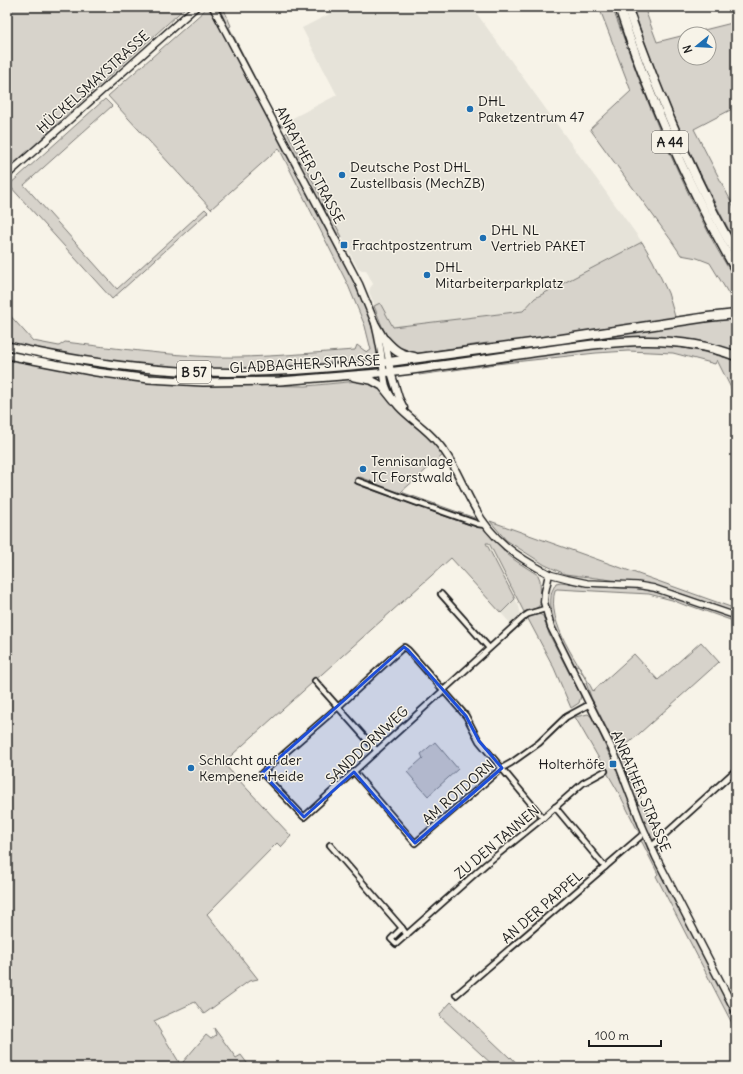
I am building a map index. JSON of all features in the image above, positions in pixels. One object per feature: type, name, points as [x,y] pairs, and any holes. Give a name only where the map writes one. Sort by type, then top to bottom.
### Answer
[{"type":"highway","name":"A 44","points":[[619,7],[642,74],[674,150],[706,216],[736,270]]},
{"type":"highway","name":"A 44","points":[[627,7],[652,76],[677,136],[704,195],[736,254]]},
{"type":"highway","points":[[386,362],[736,314]]},
{"type":"highway","points":[[385,340],[400,354],[420,358]]},
{"type":"highway","points":[[387,372],[624,341],[686,343],[736,356]]},
{"type":"main road","name":"HÜCKELSMAYSTRASSE","points":[[7,175],[196,7]]},
{"type":"main road","name":"ANRATHER STRASSE","points":[[213,7],[354,274],[375,323],[385,340],[387,372],[386,386],[394,401],[404,413],[436,440],[446,452],[475,509],[485,525]]},
{"type":"main road","name":"ANRATHER STRASSE","points":[[217,7],[220,19]]},
{"type":"main road","name":"ANRATHER STRASSE","points":[[375,323],[386,362]]},
{"type":"main road","name":"GLADBACHER STRASSE","points":[[7,346],[96,362],[150,369],[201,372],[245,373],[303,370],[386,362]]},
{"type":"main road","name":"GLADBACHER STRASSE","points":[[7,356],[96,372],[149,379],[187,381],[260,382],[387,372]]},
{"type":"main road","name":"ANRATHER STRASSE","points":[[387,372],[401,404],[415,422]]},
{"type":"main road","points":[[350,375],[371,380],[382,386],[394,401]]},
{"type":"main road","points":[[485,525],[510,551],[529,564],[549,574]]},
{"type":"main road","name":"ANRATHER STRASSE","points":[[549,574],[545,592],[545,609],[555,638],[590,704],[619,765],[651,846],[736,1012]]},
{"type":"street","points":[[358,481],[478,524],[485,525]]},
{"type":"street","points":[[549,574],[587,582],[637,585],[654,588],[670,592],[736,616]]},
{"type":"street","points":[[440,594],[489,648]]},
{"type":"street","name":"SANDDORNWEG","points":[[338,707],[262,773],[304,817],[443,689],[528,614],[545,609]]},
{"type":"street","points":[[338,707],[404,647],[466,716],[479,741],[543,818]]},
{"type":"street","points":[[315,681],[377,751]]},
{"type":"street","name":"AM ROTDORN","points":[[354,772],[416,843],[502,768],[539,743],[566,717],[590,704]]},
{"type":"street","points":[[651,846],[736,770]]},
{"type":"street","name":"ZU DEN TANNEN","points":[[402,928],[391,939],[396,944],[486,864],[543,818],[582,783],[605,771]]},
{"type":"street","points":[[554,807],[605,867]]},
{"type":"street","name":"AN DER PAPPEL","points":[[456,995],[642,836]]},
{"type":"street","points":[[330,844],[407,935]]},
{"type":"highlighted area","points":[[404,647],[466,716],[479,741],[502,768],[415,843],[354,772],[304,817],[262,773]]},
{"type":"shaded area","points":[[7,7],[186,7],[7,171]]},
{"type":"shaded area","points":[[202,7],[207,8],[214,14],[347,268],[366,308],[375,338],[378,352],[374,359],[365,362],[285,367],[231,369],[177,368],[96,359],[7,342],[7,312],[33,341],[59,346],[65,342],[159,353],[216,357],[268,356],[355,350],[357,345],[365,351],[368,352],[371,350],[365,326],[348,285],[279,148],[211,209],[108,96],[204,11]]},
{"type":"shaded area","points":[[219,7],[223,7],[231,26],[229,27],[279,125],[283,123],[285,126],[280,126],[277,124],[227,26]]},
{"type":"shaded area","name":"DHL Paketzentrum 47","points":[[343,7],[472,7],[642,242],[535,298],[523,311],[393,327],[380,303],[375,306],[369,292],[373,284],[366,270],[362,270],[357,267],[283,123],[337,95],[302,28]]},
{"type":"shaded area","points":[[599,7],[612,7],[663,139],[691,199],[717,249],[736,281],[736,306],[710,263],[697,258],[681,255],[590,129],[631,91]]},
{"type":"shaded area","points":[[633,7],[644,7],[657,42],[677,37],[677,66],[717,66],[717,27],[736,22],[736,107],[694,129],[736,211],[736,243],[692,157],[666,97]]},
{"type":"shaded area","points":[[105,99],[112,106],[24,185],[117,289],[205,209],[208,212],[112,299],[9,185]]},
{"type":"shaded area","points":[[287,132],[342,237],[339,239],[332,229],[283,136]]},
{"type":"shaded area","points":[[642,242],[668,293],[676,320],[500,344],[487,343],[413,354],[398,349],[392,343],[374,306],[380,303],[393,327],[523,311],[535,298]]},
{"type":"shaded area","points":[[736,319],[736,354],[665,338],[606,338],[605,336],[711,321]]},
{"type":"shaded area","points":[[646,344],[669,346],[714,354],[736,361],[736,398],[717,360],[715,364],[673,353],[628,351],[596,353],[496,364],[419,375],[419,371],[567,350]]},
{"type":"shaded area","points":[[7,359],[113,378],[178,384],[306,386],[358,381],[377,385],[406,418],[436,443],[444,454],[477,515],[477,518],[474,520],[370,484],[371,481],[360,477],[358,481],[361,486],[470,525],[484,527],[507,554],[538,575],[540,580],[541,603],[537,608],[524,612],[489,543],[486,543],[515,599],[501,613],[451,558],[223,763],[291,836],[281,847],[277,843],[207,914],[258,979],[249,981],[204,1014],[195,1002],[154,1021],[179,1062],[176,1067],[12,1067],[7,1058]],"holes":[[[443,455],[475,518],[401,492]]]},
{"type":"shaded area","points":[[490,521],[736,609],[736,613],[673,591],[643,584],[565,574],[545,565],[506,540]]},
{"type":"shaded area","points":[[561,582],[596,587],[639,589],[661,593],[736,619],[736,622],[688,605],[687,606],[672,600],[649,594],[555,590],[553,603],[559,630],[572,656],[587,680],[593,691],[634,654],[658,680],[701,642],[719,662],[621,750],[641,798],[635,798],[612,739],[591,697],[586,683],[587,682],[578,666],[576,667],[571,659],[556,630],[551,610],[551,600],[552,591],[556,583]]},
{"type":"shaded area","points":[[515,599],[519,606],[521,616],[511,624],[501,613]]},
{"type":"shaded area","points":[[539,614],[543,616],[549,634],[581,696],[579,703],[571,708],[554,668],[527,617]]},
{"type":"shaded area","points":[[588,714],[593,718],[607,750],[621,776],[661,875],[736,1019],[736,1031],[656,876],[658,874],[642,842],[639,841],[641,837],[620,795],[575,717]]},
{"type":"shaded area","points":[[435,742],[458,769],[428,796],[407,772],[423,758],[421,754]]},
{"type":"shaded area","points":[[643,802],[659,837],[655,841],[651,840],[638,805]]},
{"type":"shaded area","points":[[451,1002],[520,1067],[495,1067],[441,1017],[440,1014]]},
{"type":"shaded area","points":[[214,1028],[236,1058],[241,1055],[250,1067],[180,1067],[206,1035],[211,1039],[216,1035]]},
{"type":"place","name":"DHL Paketzentrum 47","points":[[470,109]]},
{"type":"place","name":"Deutsche Post DHL Zustellbasis (MechZB)","points":[[342,175]]},
{"type":"place","name":"DHL NL Vertrieb PAKET","points":[[483,238]]},
{"type":"place","name":"Frachtpostzentrum","points":[[344,245]]},
{"type":"place","name":"DHL Mitarbeiterparkplatz","points":[[427,275]]},
{"type":"place","name":"Tennisanlage TC Forstwald","points":[[363,469]]},
{"type":"place","name":"Holterhöfe","points":[[613,764]]},
{"type":"place","name":"Schlacht auf der Kempener Heide","points":[[191,768]]}]
